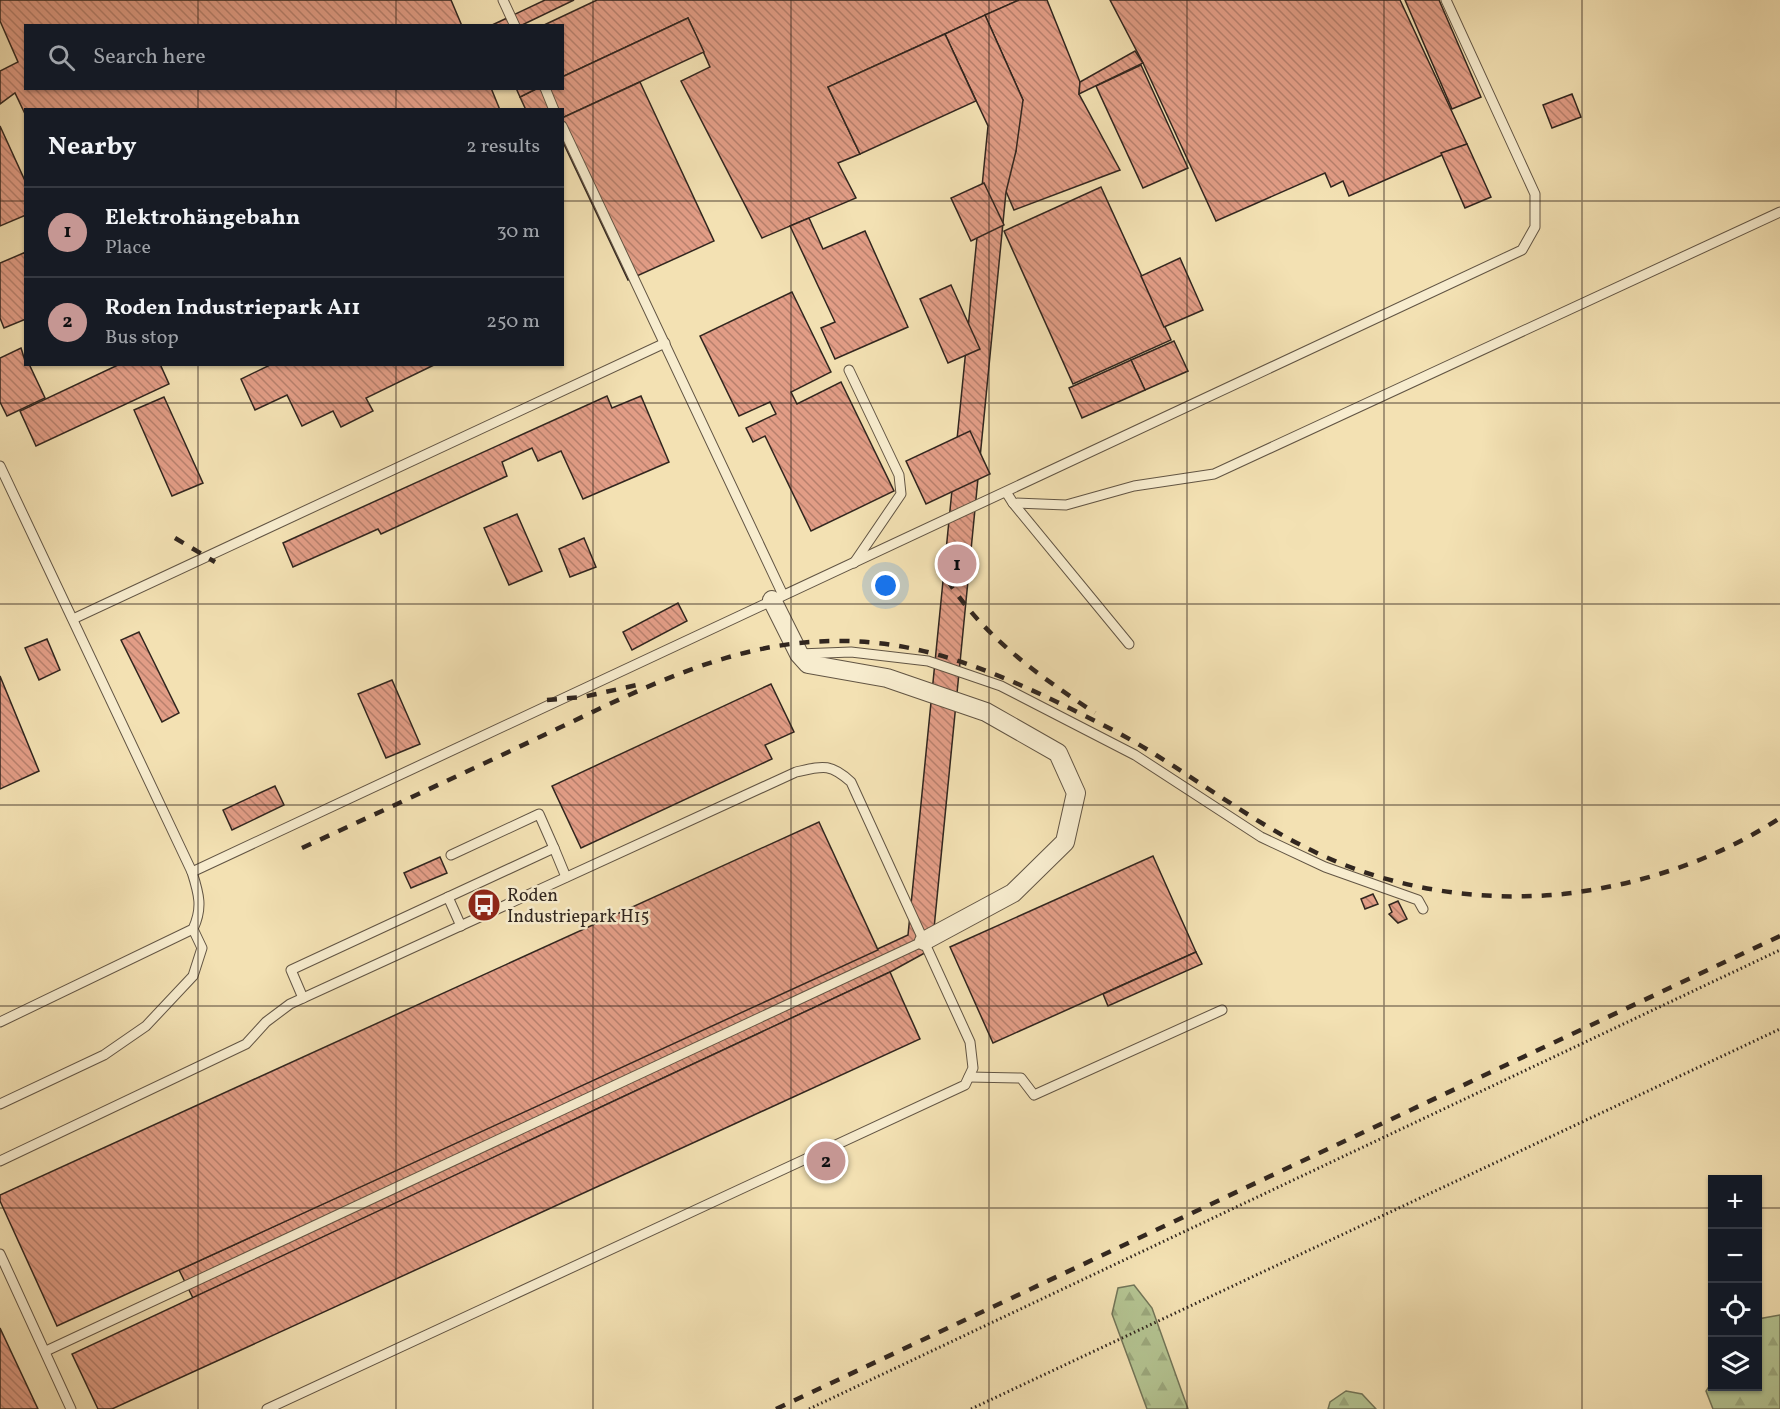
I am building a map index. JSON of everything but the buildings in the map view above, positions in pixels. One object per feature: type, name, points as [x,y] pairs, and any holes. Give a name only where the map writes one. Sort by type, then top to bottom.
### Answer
[{"type":"street","points":[[777,598],[799,654],[808,664],[887,678],[986,712],[1058,753],[1076,793],[1065,842],[1050,857],[1013,893],[924,941]]},
{"type":"lane","points":[[503,0],[514,24]]},
{"type":"lane","points":[[192,872],[567,699],[777,598],[1522,250],[1535,227],[1535,194],[1446,0]]},
{"type":"lane","points":[[545,90],[554,108]]},
{"type":"lane","points":[[564,130],[665,344],[777,598]]},
{"type":"lane","points":[[1013,503],[1066,505],[1134,486],[1214,474],[1780,212]]},
{"type":"lane","points":[[73,619],[665,344]]},
{"type":"lane","points":[[849,370],[899,475],[901,494],[854,563]]},
{"type":"lane","points":[[0,466],[192,872],[200,896],[200,915],[192,929],[0,1022]]},
{"type":"lane","points":[[1006,492],[1129,644]]},
{"type":"lane","points":[[799,654],[851,652],[928,661],[1001,686],[1135,755],[1261,837],[1325,867],[1418,900],[1423,909]]},
{"type":"lane","points":[[0,1161],[246,1044],[266,1022],[303,998],[796,772],[821,766],[836,768],[851,782],[970,1042],[973,1068],[965,1085],[267,1409]]},
{"type":"lane","points":[[451,855],[539,814],[566,877]]},
{"type":"lane","points":[[303,998],[291,970],[554,848]]},
{"type":"lane","points":[[448,897],[461,926]]},
{"type":"lane","points":[[0,1104],[104,1055],[146,1026],[194,975],[202,948],[192,929]]},
{"type":"lane","points":[[46,1352],[924,941]]},
{"type":"lane","points":[[969,1077],[1021,1078],[1034,1095],[1222,1010]]},
{"type":"lane","points":[[0,1254],[71,1409]]},
{"type":"path","points":[[809,1409],[1780,950]]},
{"type":"path","points":[[971,1409],[1780,1029]]},
{"type":"green space","points":[[1134,1285],[1152,1308],[1188,1409],[1147,1409],[1112,1314],[1118,1288]]},
{"type":"green space","points":[[1780,1315],[1780,1409],[1713,1409],[1706,1391],[1708,1388],[1708,1391],[1762,1391],[1762,1318]]},
{"type":"green space","points":[[1346,1391],[1362,1394],[1376,1409],[1328,1409],[1330,1402]]},
{"type":"railway","points":[[175,538],[215,562]]},
{"type":"railway","points":[[937,563],[969,609],[1007,648],[1095,713]]},
{"type":"railway","points":[[302,848],[684,672],[721,659],[758,650],[797,643],[836,641],[895,645],[923,651],[950,658],[1004,678],[1108,727],[1177,768],[1261,823],[1305,847],[1356,869],[1413,886],[1473,895],[1503,896],[1563,894],[1592,890],[1648,877],[1703,859],[1780,818]]},
{"type":"railway","points":[[547,700],[583,697],[637,685]]},
{"type":"railway","points":[[776,1409],[1780,936]]},
{"type":"place","name":"Elektrohängebahn","points":[[957,564]]},
{"type":"place","name":"Roden Industriepark H15","points":[[484,905]]},
{"type":"place","name":"Roden Industriepark A11","points":[[826,1161]]}]
